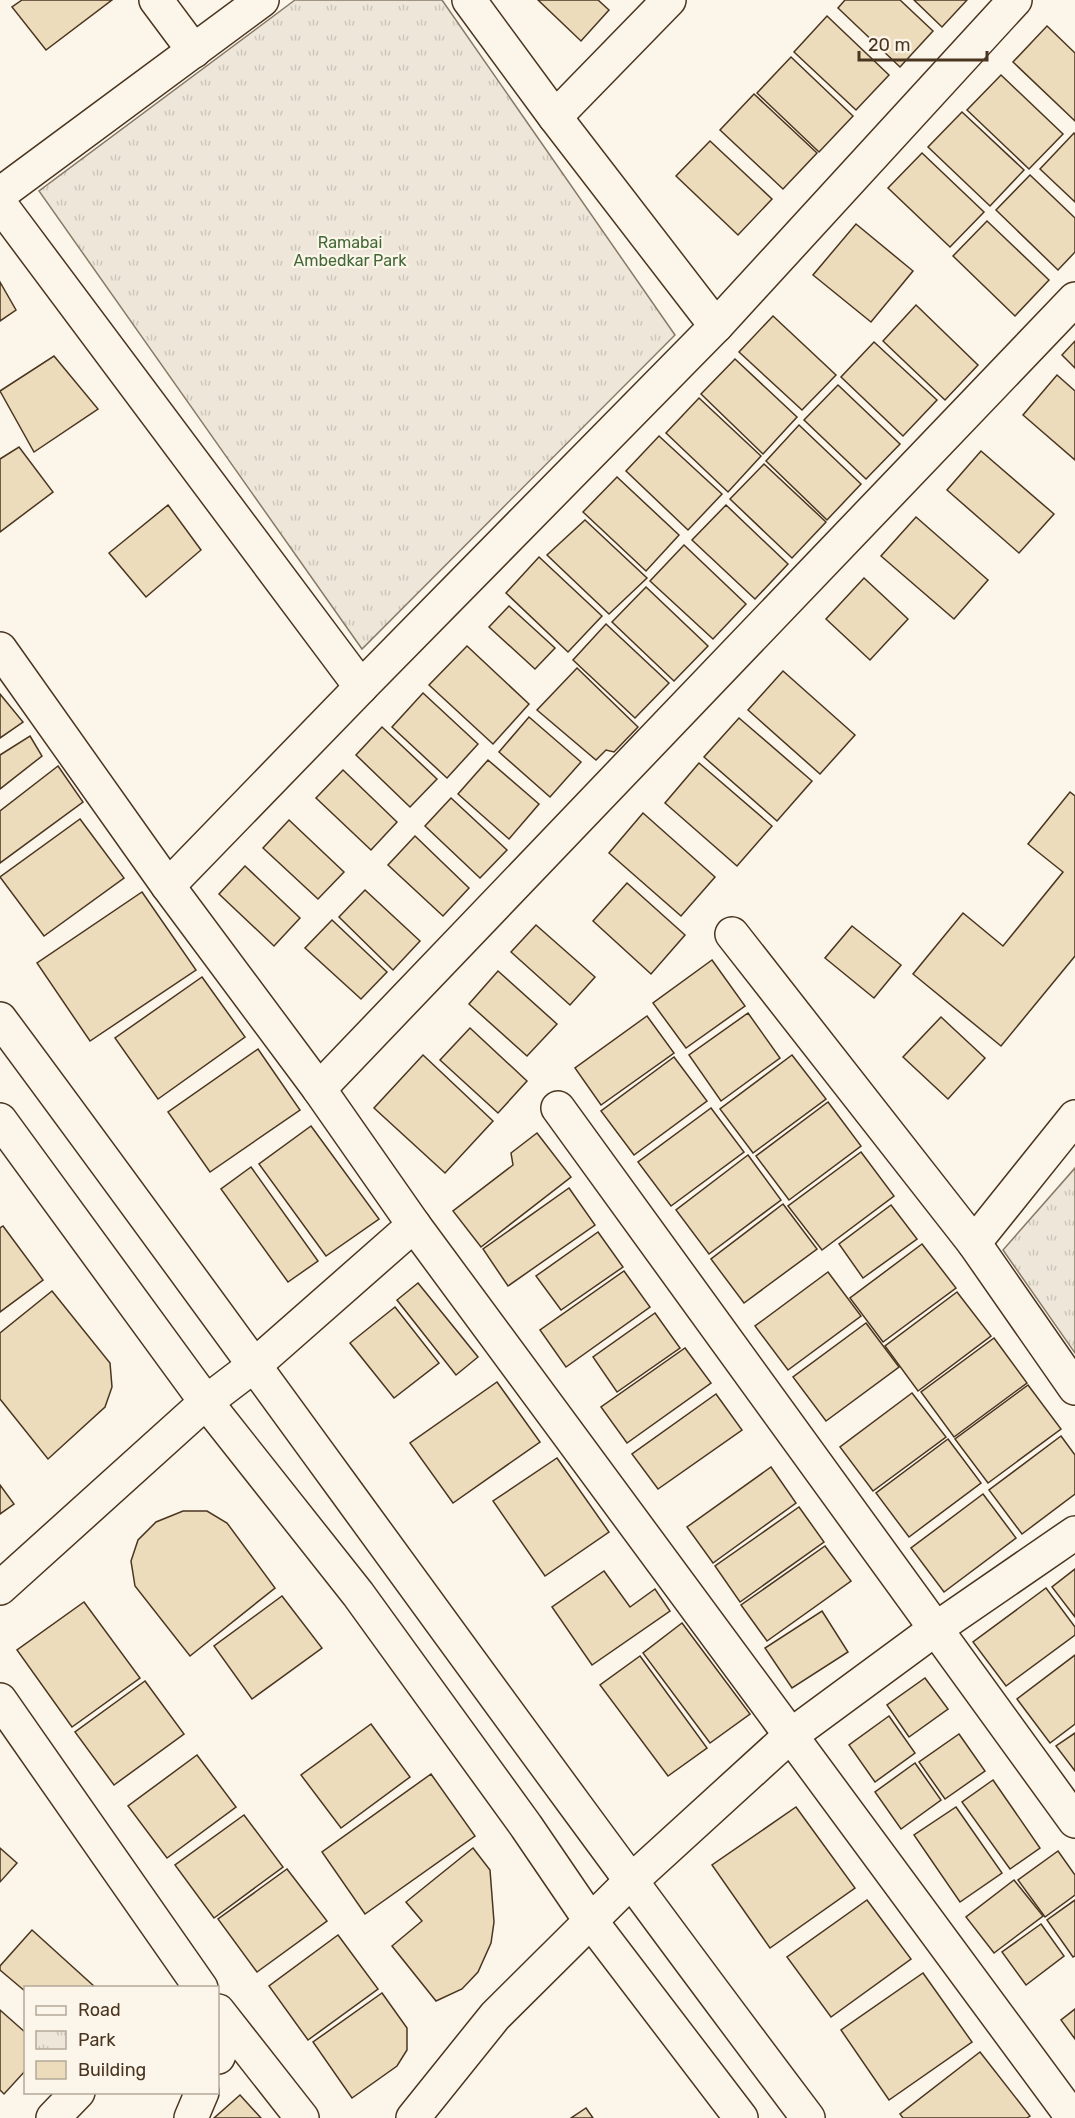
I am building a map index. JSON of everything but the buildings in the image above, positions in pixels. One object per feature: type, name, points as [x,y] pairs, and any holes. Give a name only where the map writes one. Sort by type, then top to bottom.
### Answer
[{"type":"street","points":[[156,0],[194,51]]},
{"type":"street","points":[[0,194],[262,0]]},
{"type":"street","points":[[469,0],[555,117],[716,326]]},
{"type":"street","points":[[555,117],[669,0]]},
{"type":"street","points":[[168,886],[716,326],[1015,0]]},
{"type":"street","points":[[0,204],[362,687]]},
{"type":"street","points":[[319,1089],[1075,299]]},
{"type":"street","points":[[0,649],[168,886],[319,1089],[414,1225],[1072,2118]]},
{"type":"street","points":[[732,934],[974,1243],[1075,1388]]},
{"type":"street","points":[[0,1019],[256,1364],[630,1882],[808,2118]]},
{"type":"street","points":[[558,1108],[934,1630],[1075,1821]]},
{"type":"street","points":[[974,1243],[1075,1117]]},
{"type":"street","points":[[0,1120],[206,1402],[358,1594],[526,1826],[590,1920],[741,2118]]},
{"type":"street","points":[[0,1588],[206,1402],[256,1364],[414,1225]]},
{"type":"street","points":[[413,2118],[495,2016],[630,1882],[790,1736],[934,1630],[1075,1533]]},
{"type":"street","points":[[0,1700],[191,1983]]},
{"type":"street","points":[[222,2032],[302,2118]]},
{"type":"street","points":[[53,2118],[76,2094]]},
{"type":"street","points":[[191,2118],[201,2094]]},
{"type":"green space","name":"Ramabai Ambedkar Park","points":[[295,0],[442,0],[675,335],[362,649],[39,191]]},
{"type":"green space","points":[[1075,1168],[1075,1353],[1003,1250]]}]
